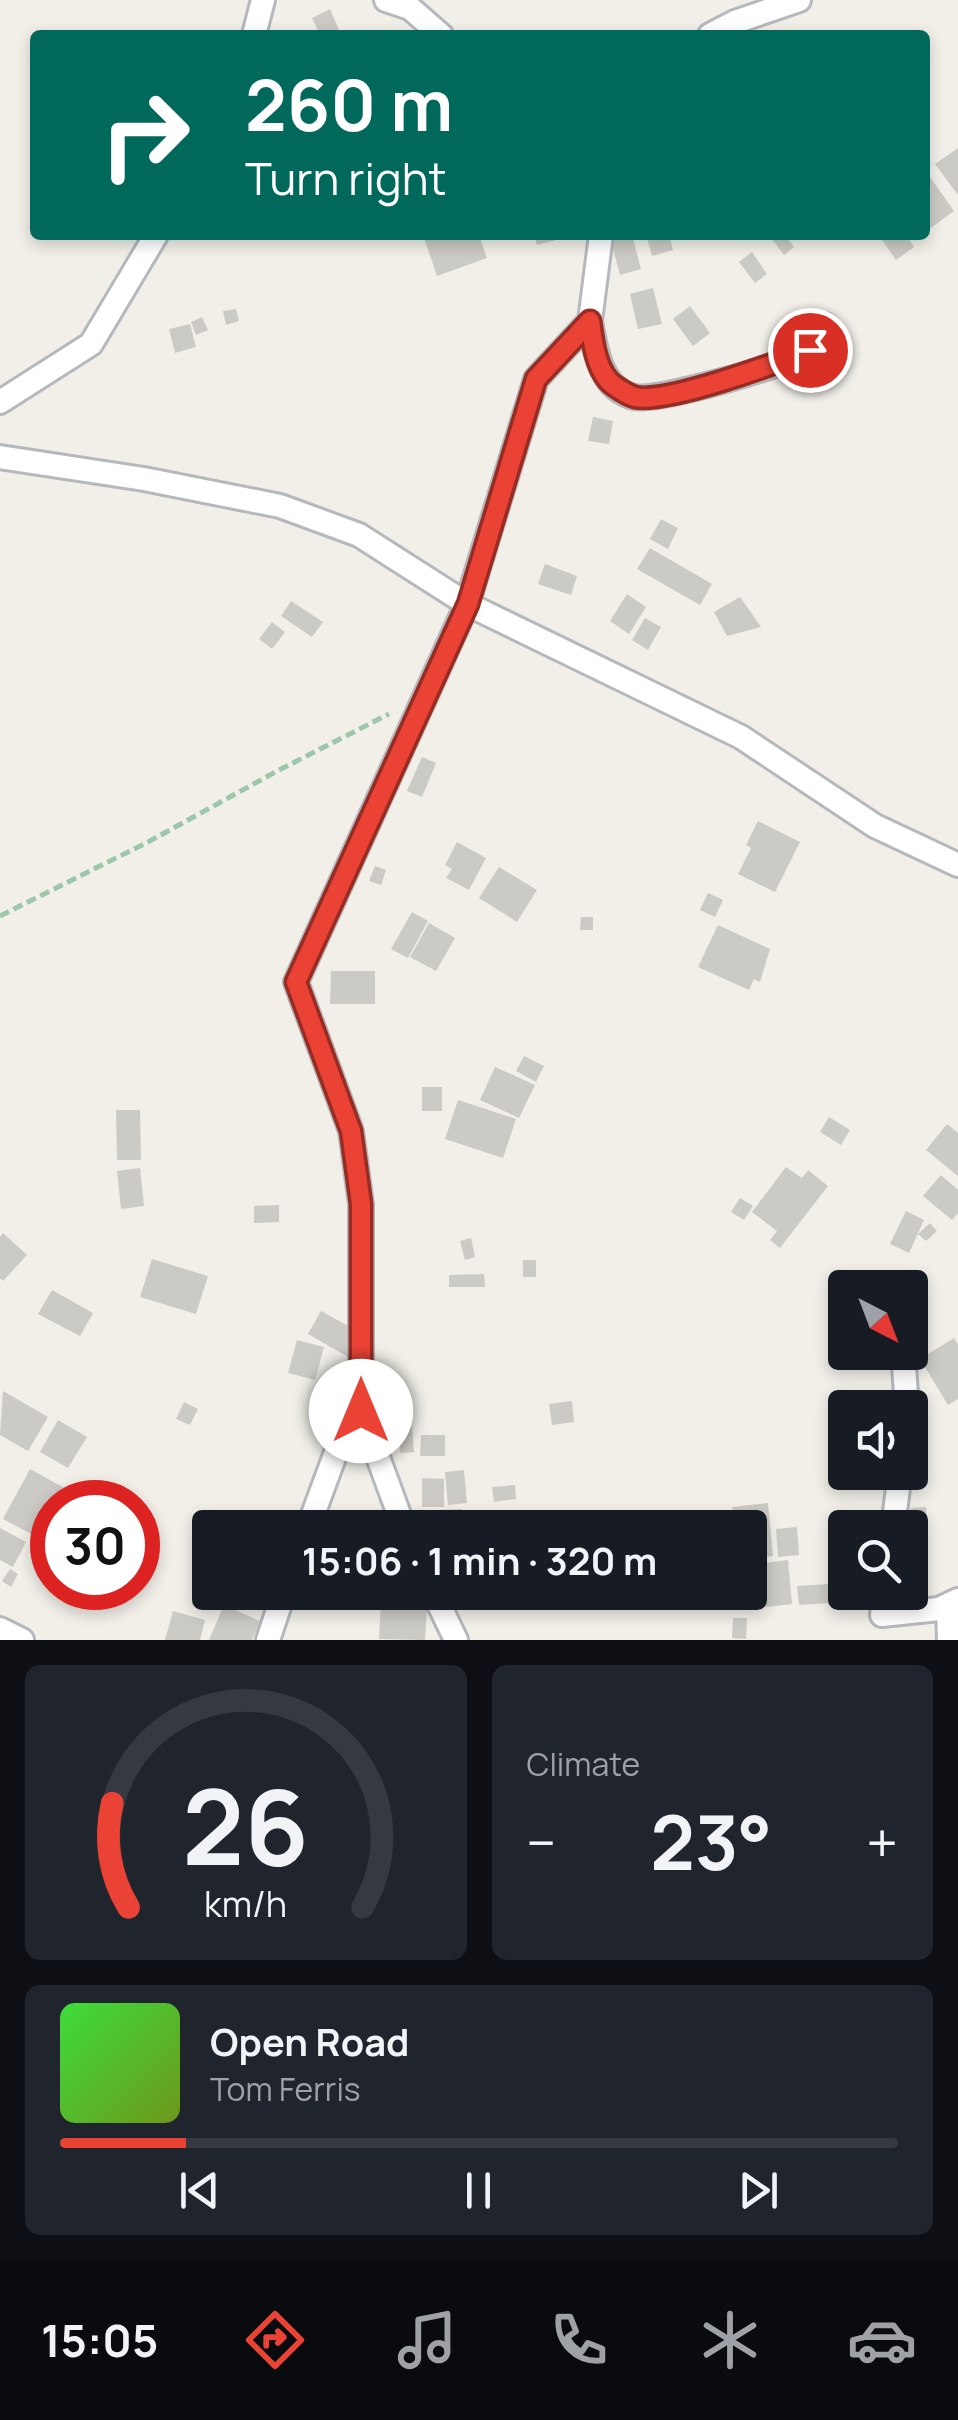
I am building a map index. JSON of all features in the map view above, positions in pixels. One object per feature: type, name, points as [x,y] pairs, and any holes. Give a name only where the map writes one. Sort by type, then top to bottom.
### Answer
[{"type":"street","points":[[255,30],[263,0]]},
{"type":"street","points":[[386,0],[410,8],[436,30]]},
{"type":"street","points":[[720,30],[799,0]]},
{"type":"street","points":[[0,402],[92,344],[153,240]]},
{"type":"street","points":[[599,240],[590,321],[596,358],[609,382],[634,397],[659,396],[758,371],[810,350],[825,325]]},
{"type":"street","points":[[397,1510],[361,1411],[361,1204],[351,1131],[296,982],[422,697],[468,604],[536,379],[590,321]]},
{"type":"street","points":[[0,457],[144,479],[280,506],[359,536],[468,604],[741,737],[876,826],[958,866]]},
{"type":"street","points":[[315,1510],[335,1455],[361,1411]]},
{"type":"street","points":[[928,1608],[953,1604],[949,1640]]},
{"type":"street","points":[[268,1640],[278,1610]]},
{"type":"street","points":[[442,1610],[456,1640]]},
{"type":"street","points":[[883,1610],[882,1615],[914,1610]]},
{"type":"street","points":[[0,1629],[22,1640]]},
{"type":"path","points":[[0,916],[422,697]]},
{"type":"building","points":[[330,9],[339,30],[318,30],[312,18]]},
{"type":"building","points":[[958,148],[958,195],[935,164]]},
{"type":"building","points":[[930,177],[954,211],[930,228]]},
{"type":"building","points":[[425,240],[481,240],[487,258],[437,276]]},
{"type":"building","points":[[633,240],[641,269],[620,275],[611,241]]},
{"type":"building","points":[[647,240],[670,240],[673,250],[652,256]]},
{"type":"building","points":[[773,240],[789,240],[794,247],[784,255]]},
{"type":"building","points":[[882,240],[909,240],[914,247],[896,260]]},
{"type":"building","points":[[752,252],[767,274],[755,283],[739,262]]},
{"type":"building","points":[[653,288],[662,324],[638,329],[630,294]]},
{"type":"building","points":[[690,306],[710,333],[693,346],[673,319]]},
{"type":"building","points":[[236,309],[239,321],[226,325],[223,311]]},
{"type":"building","points":[[202,317],[208,330],[196,335],[191,322]]},
{"type":"building","points":[[190,324],[196,347],[175,353],[169,329]]},
{"type":"building","points":[[593,417],[613,421],[609,444],[588,441]]},
{"type":"building","points":[[661,519],[678,528],[668,549],[650,539]]},
{"type":"building","points":[[650,548],[712,584],[700,605],[637,569]]},
{"type":"building","points":[[545,564],[577,576],[571,595],[538,584]]},
{"type":"building","points":[[627,594],[646,607],[629,634],[610,621]]},
{"type":"building","points":[[740,597],[761,627],[727,636],[714,612]]},
{"type":"building","points":[[291,601],[323,622],[312,637],[281,616]]},
{"type":"building","points":[[645,618],[661,627],[648,650],[632,640]]},
{"type":"building","points":[[272,622],[285,632],[272,649],[259,639]]},
{"type":"building","points":[[422,757],[436,763],[422,797],[407,791]]},
{"type":"building","points":[[758,821],[800,842],[775,892],[738,874]]},
{"type":"building","points":[[457,842],[486,858],[469,890],[446,878],[452,869],[445,865]]},
{"type":"building","points":[[375,866],[386,870],[381,885],[369,881]]},
{"type":"building","points":[[499,867],[537,890],[517,922],[479,898]]},
{"type":"building","points":[[708,893],[723,900],[715,917],[700,910]]},
{"type":"building","points":[[412,912],[428,921],[408,958],[391,949]]},
{"type":"building","points":[[581,917],[593,917],[593,930],[580,930]]},
{"type":"building","points":[[429,923],[455,938],[436,971],[410,957]]},
{"type":"building","points":[[718,925],[770,949],[760,982],[754,979],[749,990],[698,967]]},
{"type":"building","points":[[331,971],[375,971],[375,1004],[330,1004]]},
{"type":"building","points":[[524,1056],[544,1066],[536,1082],[516,1071]]},
{"type":"building","points":[[495,1067],[535,1085],[519,1118],[480,1100]]},
{"type":"building","points":[[422,1087],[442,1087],[442,1111],[422,1111]]},
{"type":"building","points":[[458,1100],[516,1119],[503,1158],[445,1139]]},
{"type":"building","points":[[116,1110],[140,1110],[141,1160],[117,1160]]},
{"type":"building","points":[[829,1117],[850,1130],[841,1145],[820,1132]]},
{"type":"building","points":[[947,1124],[958,1133],[958,1176],[926,1150]]},
{"type":"building","points":[[786,1167],[802,1178],[808,1170],[828,1186],[780,1248],[770,1240],[777,1231],[752,1212]]},
{"type":"building","points":[[140,1168],[144,1206],[121,1209],[117,1171]]},
{"type":"building","points":[[941,1175],[958,1190],[958,1213],[952,1220],[923,1196]]},
{"type":"building","points":[[740,1198],[753,1206],[744,1220],[731,1212]]},
{"type":"building","points":[[279,1205],[279,1222],[254,1223],[254,1206]]},
{"type":"building","points":[[906,1211],[924,1220],[909,1253],[890,1244]]},
{"type":"building","points":[[930,1223],[937,1231],[926,1241],[918,1234]]},
{"type":"building","points":[[3,1233],[27,1255],[3,1281],[0,1237]]},
{"type":"building","points":[[471,1238],[475,1257],[465,1260],[460,1241]]},
{"type":"building","points":[[152,1259],[208,1276],[196,1314],[140,1297]]},
{"type":"building","points":[[523,1260],[536,1260],[536,1277],[523,1277]]},
{"type":"building","points":[[484,1274],[485,1287],[449,1287],[449,1275]]},
{"type":"building","points":[[52,1290],[93,1313],[80,1336],[38,1314]]},
{"type":"building","points":[[321,1311],[352,1328],[350,1358],[308,1334]]},
{"type":"building","points":[[954,1338],[958,1345],[958,1399],[948,1405],[927,1370],[928,1354]]},
{"type":"building","points":[[297,1340],[324,1347],[315,1380],[288,1373]]},
{"type":"building","points":[[3,1391],[48,1417],[28,1451],[0,1435]]},
{"type":"building","points":[[572,1401],[574,1422],[552,1425],[549,1404]]},
{"type":"building","points":[[184,1402],[198,1409],[190,1425],[176,1419]]},
{"type":"building","points":[[58,1420],[87,1437],[68,1468],[40,1452]]},
{"type":"building","points":[[412,1427],[414,1452],[400,1453],[398,1428]]},
{"type":"building","points":[[421,1435],[445,1435],[445,1456],[420,1456]]},
{"type":"building","points":[[30,1469],[50,1480],[30,1480],[30,1533],[3,1519]]},
{"type":"building","points":[[464,1470],[467,1503],[448,1505],[445,1472]]},
{"type":"building","points":[[422,1478],[444,1479],[444,1507],[422,1507]]},
{"type":"building","points":[[515,1485],[516,1499],[494,1502],[492,1487]]},
{"type":"building","points":[[768,1503],[773,1556],[767,1557],[767,1510],[732,1507]]},
{"type":"building","points":[[797,1527],[799,1555],[778,1557],[776,1529]]},
{"type":"building","points":[[0,1528],[26,1542],[13,1567],[0,1560]]},
{"type":"building","points":[[788,1560],[792,1604],[767,1607],[767,1563]]},
{"type":"building","points":[[10,1569],[18,1574],[11,1587],[2,1581]]},
{"type":"building","points":[[828,1584],[828,1603],[799,1605],[797,1586]]},
{"type":"building","points":[[222,1610],[235,1610],[260,1621],[252,1640],[209,1640]]},
{"type":"building","points":[[381,1610],[427,1610],[425,1640],[379,1639]]},
{"type":"building","points":[[173,1611],[205,1620],[200,1640],[165,1640]]},
{"type":"building","points":[[733,1618],[747,1618],[746,1639],[732,1638]]},
{"type":"route","points":[[361,1411],[361,1204],[351,1131],[296,982],[422,697],[468,604],[536,379],[590,321],[596,358],[609,382],[634,397],[659,396],[758,371],[810,350]]}]
